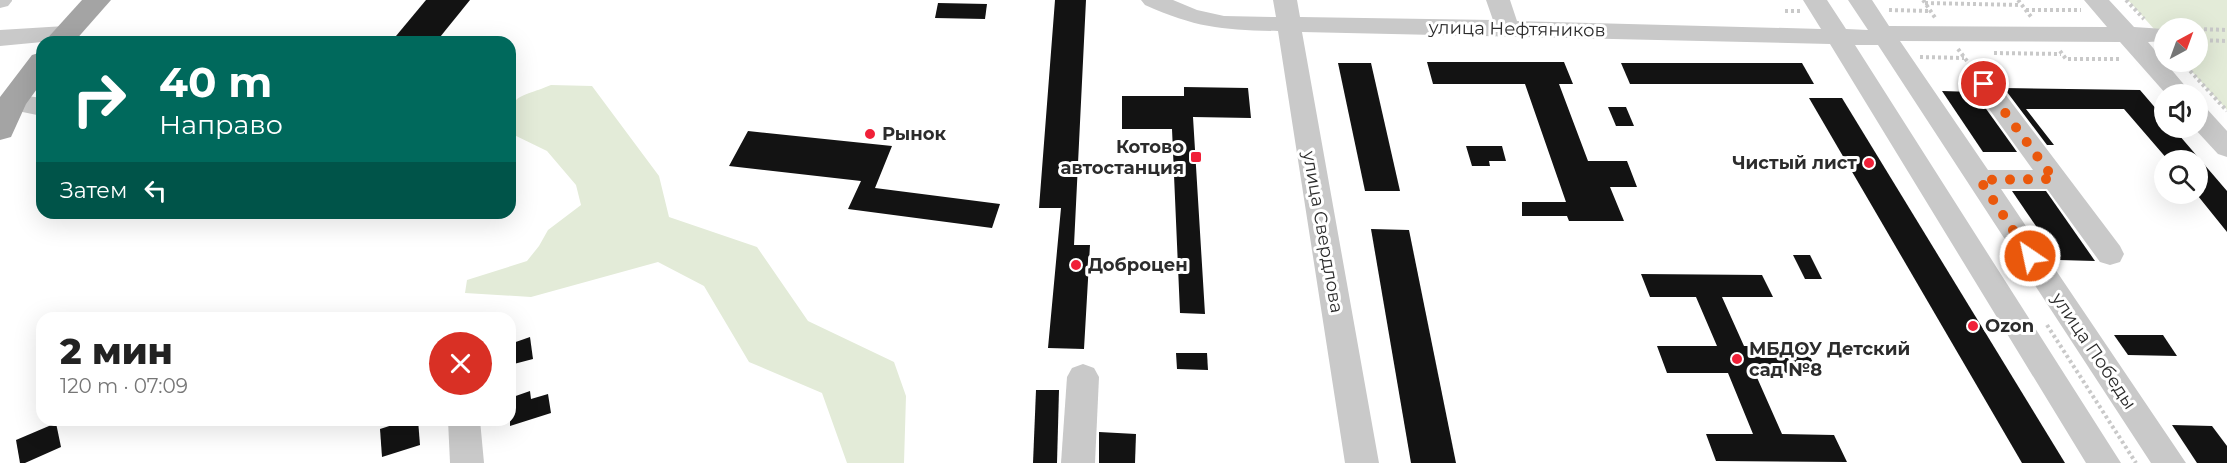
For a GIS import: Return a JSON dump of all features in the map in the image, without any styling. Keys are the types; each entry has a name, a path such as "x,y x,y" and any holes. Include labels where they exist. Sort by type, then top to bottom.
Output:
{"main road":[{"path":"63,36 97,0"},
{"path":"0,130 12,102 36,69"}],"street":[{"name":"улица Нефтяников","path":"1153,0 1190,16 1224,23 1286,13 1508,28 1837,36 2154,35"},
{"path":"1498,0 1508,28"},
{"path":"1815,0 2104,463"},
{"name":"улица Победы","path":"1860,0 2169,463"},
{"path":"2101,5 2171,84"},
{"name":"улица Свердлова","path":"1286,13 1362,463"},
{"path":"0,38 36,38"},
{"path":"1984,84 2110,254"},
{"path":"12,102 36,106"},
{"path":"2215,121 2227,148"},
{"path":"1980,180 2054,179"},
{"path":"1077,463 1083,377"},
{"path":"464,426 467,463"}],"path":[{"path":"1925,3 2022,5"},
{"path":"2026,10 2101,5"},
{"path":"2208,29 2227,30"},
{"path":"2208,40 2227,41"},
{"path":"1960,52 1971,53"},
{"path":"1983,53 2062,54"},
{"path":"1916,57 1964,58"},
{"path":"2066,59 2121,59"},
{"path":"2188,72 2215,121"}],"green space":[{"path":"2128,0 2227,0 2227,110 2208,89 2208,84 2203,84 2192,72 2208,72 2208,18 2154,18 2154,29"},
{"path":"551,85 592,86 659,176 669,217 757,247 808,321 894,362 906,396 904,463 847,463 822,393 749,362 704,286 658,262 531,297 465,293 467,280 527,261 548,230 581,205 576,185 547,151 516,136 516,100"}],"building":[{"path":"426,0 470,0 441,36 396,36"},
{"path":"1055,0 1086,0 1074,245 1090,245 1084,349 1048,348 1061,208 1039,208"},
{"path":"938,3 987,4 985,19 935,18"},
{"path":"1427,62 1564,62 1573,84 1559,84 1588,161 1627,161 1637,187 1610,187 1624,221 1569,221 1567,216 1522,216 1522,202 1566,202 1525,84 1433,84"},
{"path":"1338,63 1371,63 1400,191 1365,191"},
{"path":"1621,63 1802,63 1814,84 1630,84"},
{"path":"1184,87 1248,88 1251,118 1193,117 1205,314 1180,313 1172,129 1122,129 1122,96 1184,96"},
{"path":"2004,88 2140,90 2154,106 2154,138 2182,138 2192,150 2159,150 2124,109 2026,109 2054,145 2047,145"},
{"path":"1942,91 1974,92 2017,152 1983,152"},
{"path":"1809,98 1842,98 2065,463 2022,463"},
{"path":"1608,107 1626,107 1634,126 1616,126"},
{"path":"748,131 892,146 875,188 1000,204 992,228 848,209 861,181 729,166"},
{"path":"1466,146 1502,146 1506,161 1489,161 1490,166 1472,166"},
{"path":"2208,169 2227,191 2227,232 2204,204 2208,204"},
{"path":"2012,191 2046,191 2095,261 2059,260"},
{"path":"1371,229 1409,230 1456,463 1411,463"},
{"path":"1793,255 1810,255 1822,279 1805,279"},
{"name":"МБДОУ Детский сад №8","path":"1641,274 1762,275 1773,297 1722,297 1744,346 1805,346 1818,373 1755,373 1782,434 1834,435 1847,462 1716,461 1706,434 1753,434 1728,373 1667,373 1657,346 1717,346 1696,297 1650,297"},
{"path":"2114,335 2163,335 2177,356 2128,355"},
{"path":"530,337 533,359 516,363 516,342"},
{"path":"1176,353 1207,353 1208,370 1177,369"},
{"path":"1036,390 1059,390 1057,463 1033,463"},
{"path":"530,391 531,399 548,394 551,413 516,424 516,396"},
{"path":"2172,425 2212,426 2227,446 2227,463 2197,463"},
{"path":"49,426 57,426 61,447 25,463 20,463 16,440"},
{"path":"389,426 418,426 420,445 382,457 380,429"},
{"path":"1099,432 1136,434 1135,463 1099,463"}],"place":[{"name":"Рынок","path":"870,134"},
{"name":"Котово автостанция","path":"1196,157"},
{"name":"Чистый лист","path":"1869,163"},
{"name":"Доброцен","path":"1076,265"},
{"name":"Ozon","path":"1973,326"},
{"name":"МБДОУ Детский сад №8","path":"1737,359"}],"route":[{"path":"1984,84 2054,179 1980,180 2030,256"}]}
